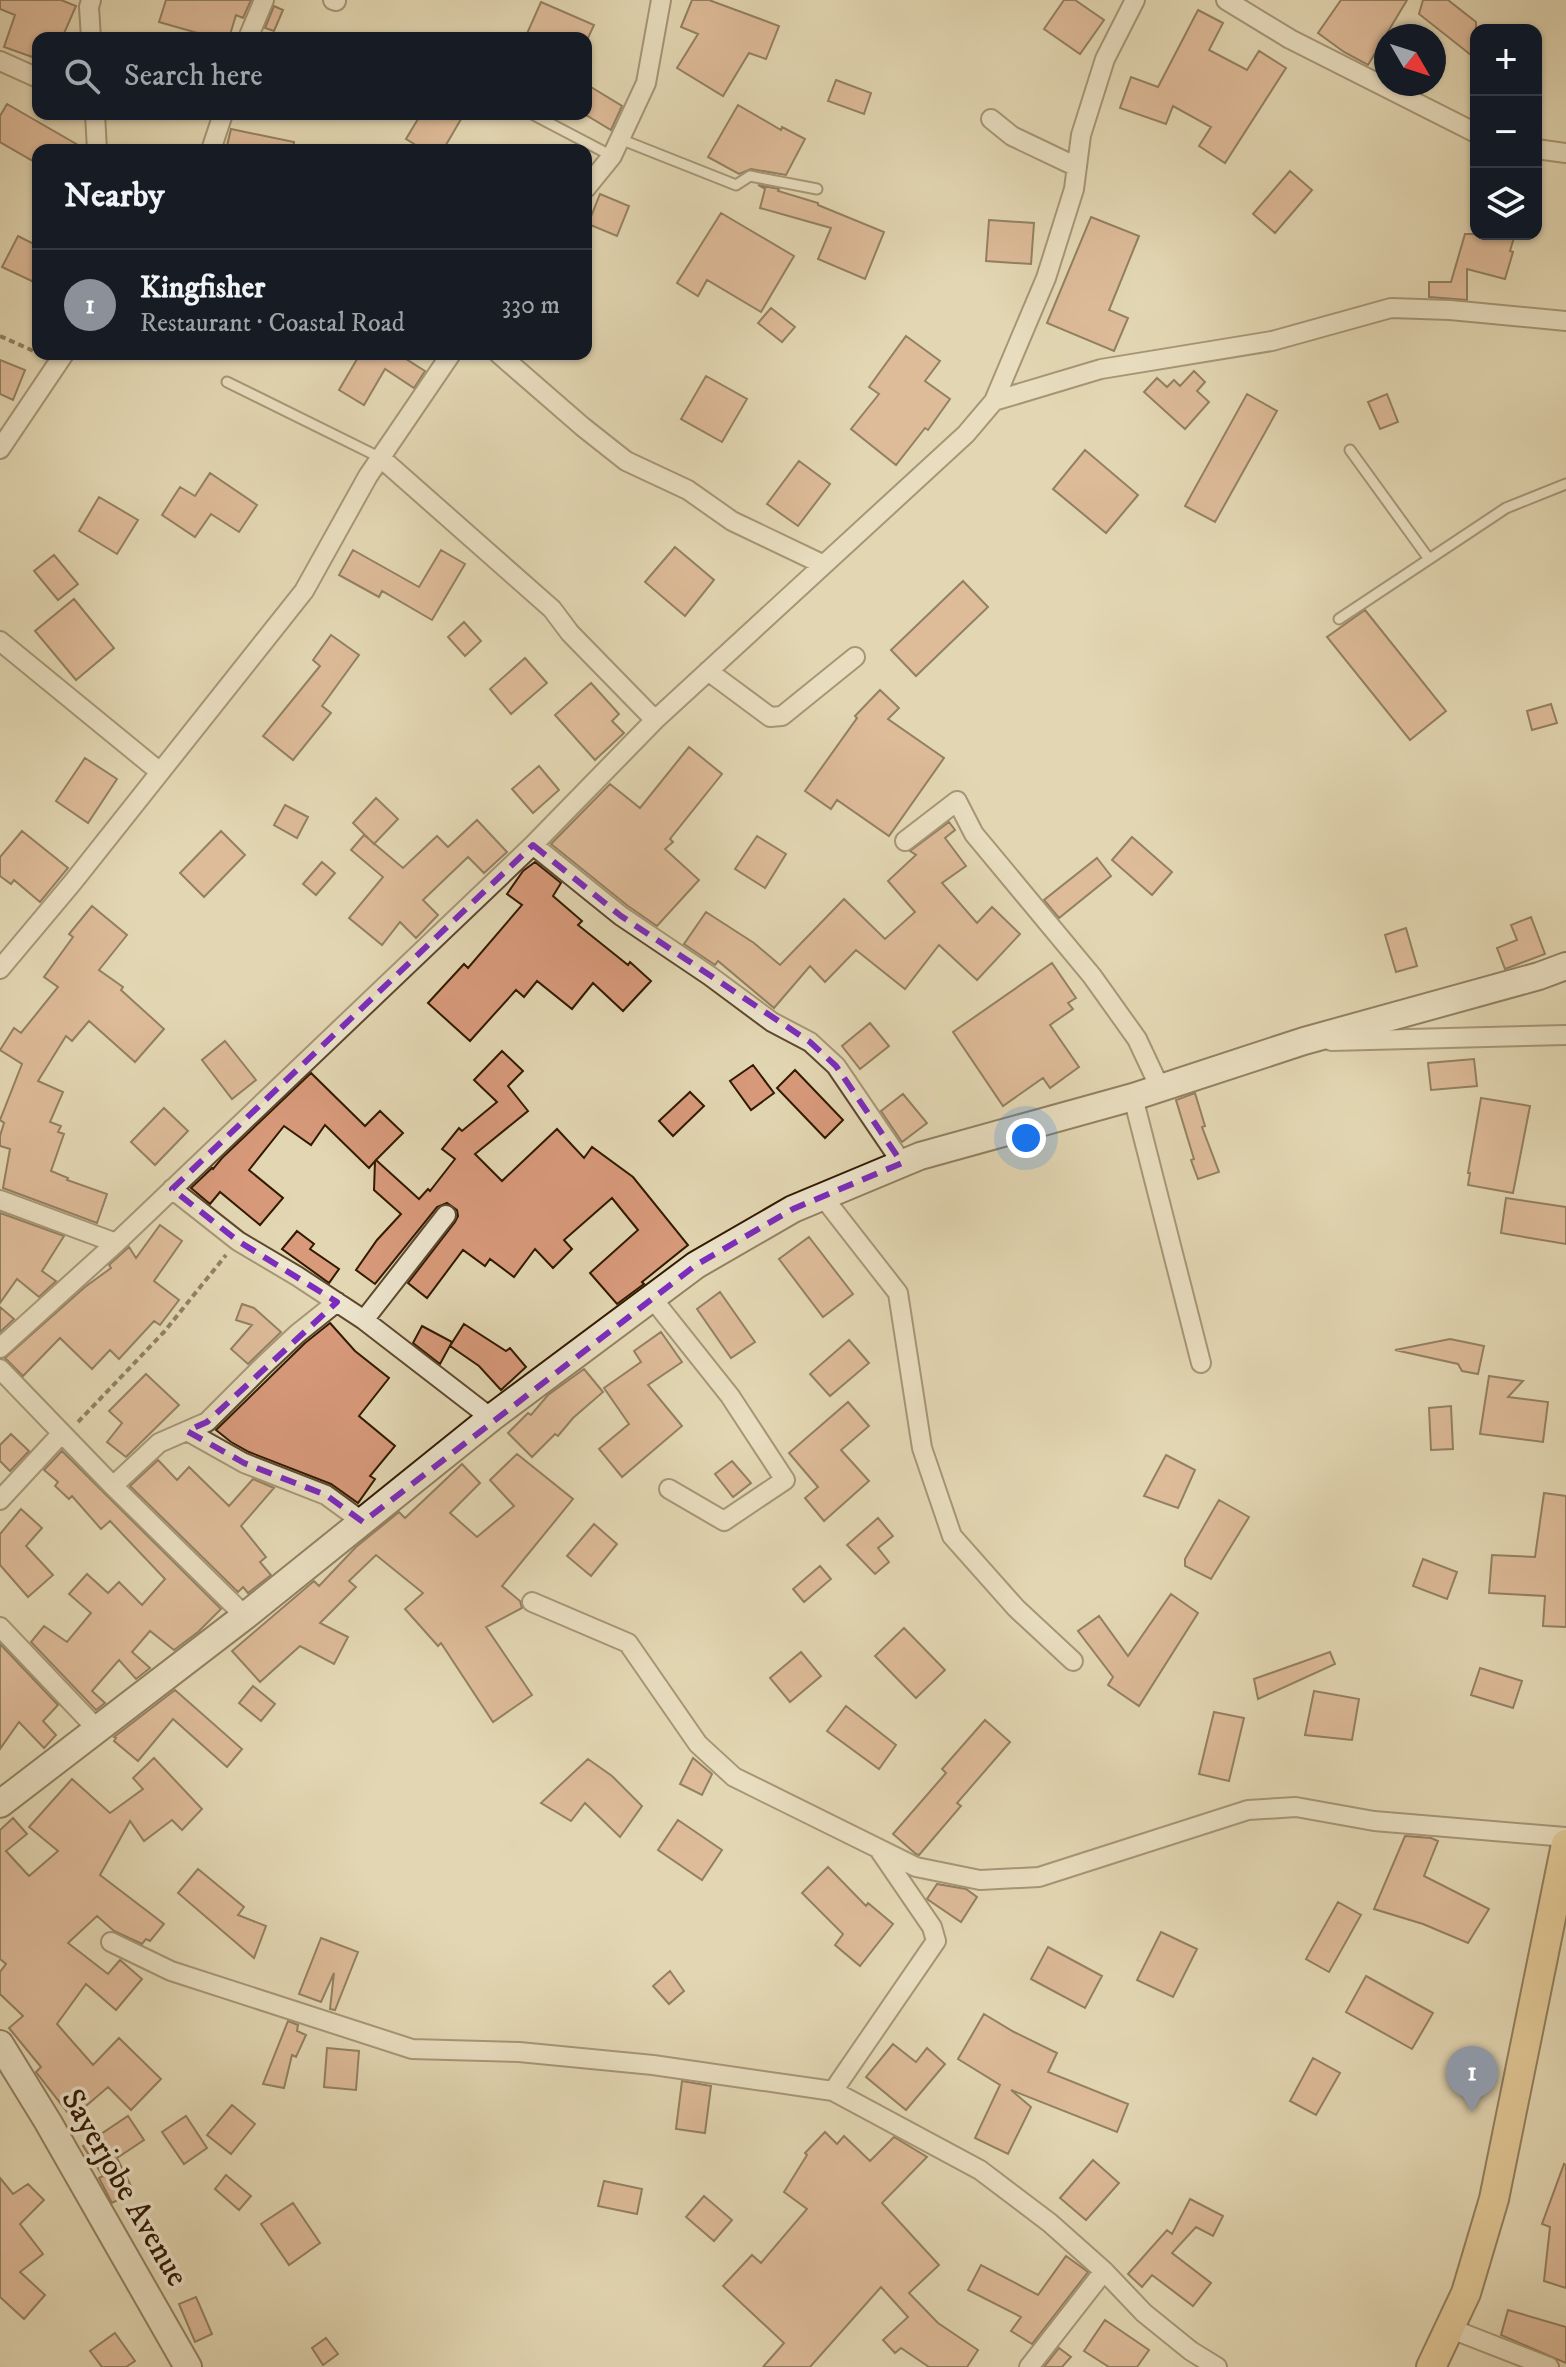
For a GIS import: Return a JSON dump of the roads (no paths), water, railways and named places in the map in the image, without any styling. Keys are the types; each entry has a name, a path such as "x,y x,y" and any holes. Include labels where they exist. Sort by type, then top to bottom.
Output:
{"main road":[{"path":"1431,2367 1466,2293 1494,2199 1566,1844"}],"street":[{"path":"91,0 91,32"},
{"path":"251,32 264,0"},
{"path":"592,180 616,147 646,83 661,0"},
{"path":"0,1348 116,1243 533,845 655,720 966,434 994,401 1046,278 1074,189 1081,135 1105,59 1135,0"},
{"path":"1226,0 1290,39 1470,130"},
{"path":"0,61 32,75"},
{"path":"991,119 1012,136 1077,167"},
{"path":"95,120 97,144"},
{"path":"213,144 221,120"},
{"path":"1542,150 1566,153"},
{"path":"994,401 1101,369 1272,341 1391,308 1566,321"},
{"path":"0,449 60,360"},
{"path":"0,969 304,591 381,458 447,360"},
{"path":"506,360 626,461 688,490 732,521 822,564"},
{"path":"381,458 552,609 570,633 655,720"},
{"path":"0,641 160,772"},
{"path":"708,671 770,717 782,716 855,657"},
{"path":"905,841 957,801 974,834 1092,976 1137,1039 1160,1088"},
{"path":"533,845 621,916 772,1022 810,1042 836,1066 902,1163"},
{"path":"0,1804 245,1616 491,1418 696,1265 793,1209 920,1156 1133,1097 1304,1041 1566,966"},
{"path":"1304,1041 1566,1035"},
{"path":"1133,1097 1201,1363"},
{"path":"172,1189 238,1241 364,1320 491,1418"},
{"path":"823,1197 898,1293 922,1448 952,1536 1016,1608 1073,1661"},
{"path":"0,1200 116,1243"},
{"path":"364,1320 446,1215"},
{"path":"652,1298 730,1396 785,1480 724,1521 669,1489"},
{"path":"113,1486 159,1443 207,1422 297,1334 337,1302"},
{"path":"0,1369 245,1616"},
{"path":"187,1431 244,1463 326,1495 363,1522"},
{"path":"0,1500 63,1434"},
{"path":"532,1602 628,1643 698,1744 734,1777 916,1867 980,1880 1039,1877 1248,1810 1296,1807 1374,1821 1566,1837"},
{"path":"0,1627 97,1729"},
{"path":"833,2091 936,1941 932,1927 878,1848"},
{"path":"111,1942 171,1971 412,2049 519,2052 653,2065 833,2091 980,2170 1050,2223 1104,2271 1144,2313 1191,2351 1217,2367"},
{"name":"Sayerjobe Avenue","path":"0,2044 56,2135 188,2367"},
{"path":"1029,2367 1104,2271"},
{"path":"1449,2328 1549,2367"},
{"path":"1180,2367 1191,2351"}],"lane":[{"path":"547,120 616,147 736,185 750,176 817,189"},
{"path":"227,382 381,458"},
{"path":"1350,450 1429,559"},
{"path":"1339,619 1506,508 1566,484"}],"place":[{"name":"Kingfisher","path":"1472,2112"}]}
